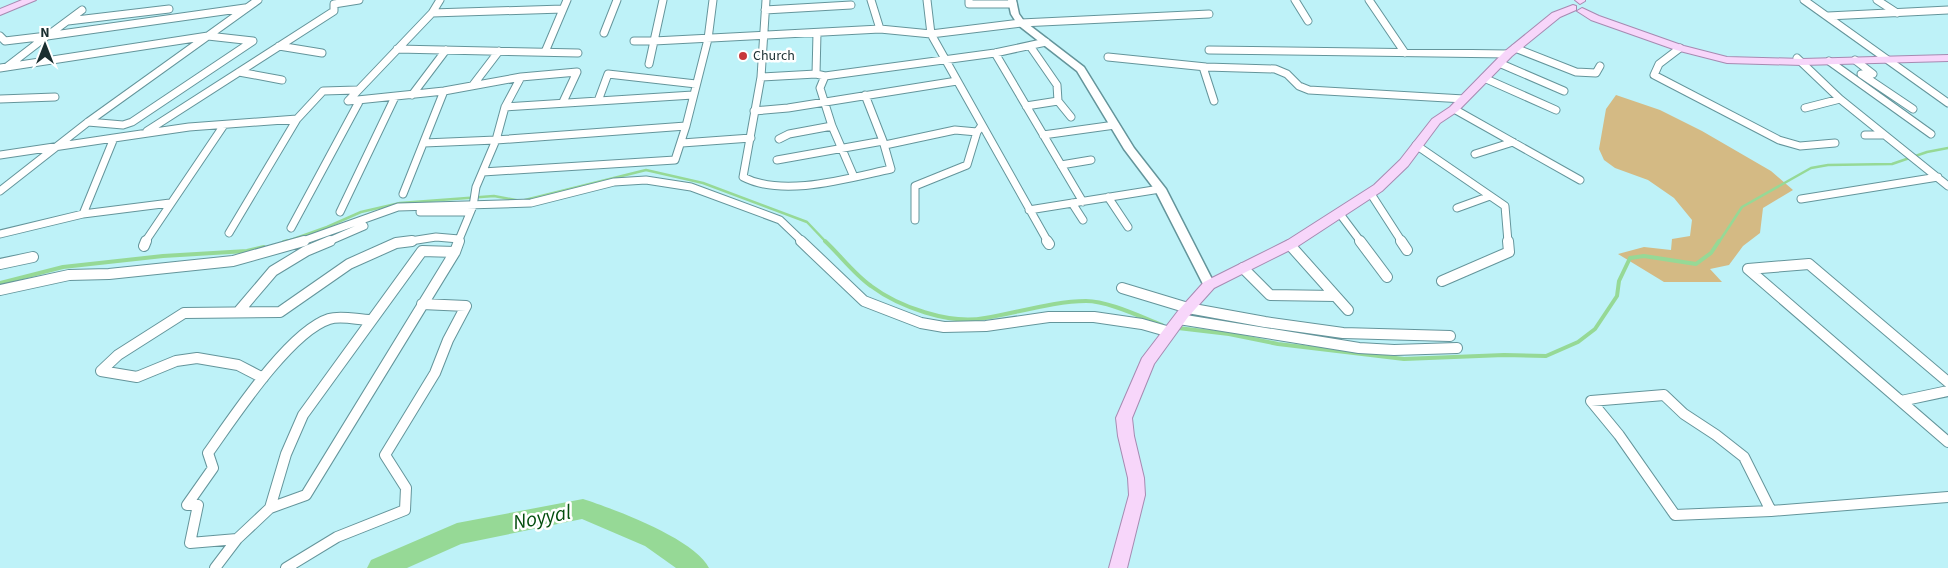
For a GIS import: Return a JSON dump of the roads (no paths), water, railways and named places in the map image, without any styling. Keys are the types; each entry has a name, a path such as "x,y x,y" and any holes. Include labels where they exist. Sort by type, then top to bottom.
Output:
{"main road":[{"path":"0,7 18,0"},
{"path":"0,12 31,0"},
{"path":"1012,2 1015,14 1021,23 1081,69 1129,149 1160,189 1209,285"},
{"path":"1578,4 1595,18 1680,48 1726,60 1750,62 1948,56"},
{"path":"1118,568 1137,495 1136,478 1126,436 1124,418 1147,362 1188,308 1209,285 1290,245 1371,194 1404,163 1436,121 1454,109 1511,51 1556,15 1578,4 1634,28 1719,55 1829,61 1885,58"}],"street":[{"path":"247,8 249,0"},
{"path":"0,191 88,122 258,0"},
{"path":"144,132 334,11 334,2 359,0"},
{"path":"440,0 432,13 348,100 412,95 521,77 577,72 563,102"},
{"path":"545,52 567,0"},
{"path":"604,33 617,0"},
{"path":"649,64 664,0"},
{"path":"483,172 675,160 682,143 708,39 713,0"},
{"path":"766,0 761,77 743,177 751,182 775,186 854,177 891,170 884,143 865,95"},
{"path":"871,0 880,29"},
{"path":"927,0 930,34 980,129 1049,244"},
{"path":"969,0 969,4 1012,2"},
{"path":"1295,0 1308,21"},
{"path":"1369,0 1405,53"},
{"path":"1804,0 1948,103"},
{"path":"1877,0 1897,13"},
{"path":"766,10 851,5"},
{"path":"0,47 3,38 47,36 247,8"},
{"path":"68,21 169,9"},
{"path":"432,13 563,9"},
{"path":"0,73 3,68 82,10"},
{"path":"1828,16 1948,10"},
{"path":"634,42 880,29 930,34 1021,23 1209,14"},
{"path":"816,74 817,33"},
{"path":"3,68 208,36 253,42 132,122 123,125 88,122"},
{"path":"761,77 816,74 825,76 995,53 1046,42"},
{"path":"279,46 322,53"},
{"path":"1030,46 1057,85 1058,102 1071,117"},
{"path":"1680,48 1658,64 1654,75 1779,140 1800,146 1835,142"},
{"path":"397,50 578,53"},
{"path":"412,95 446,50"},
{"path":"1209,50 1405,53 1511,51 1576,72 1596,73 1600,66"},
{"path":"473,84 499,51"},
{"path":"995,53 1083,202"},
{"path":"1108,57 1203,67 1275,69 1287,74 1299,86 1309,90 1464,99"},
{"path":"1799,60 1840,99 1948,186"},
{"path":"1855,60 1872,74 1861,74 1913,109"},
{"path":"1829,61 1931,134"},
{"path":"1499,63 1564,91"},
{"path":"1203,67 1214,101"},
{"path":"239,72 282,80"},
{"path":"598,101 608,74 696,84"},
{"path":"825,76 820,88 832,126 854,177"},
{"path":"215,568 236,539 270,508 306,495 422,304 456,252 459,239 472,209 476,187 496,140 505,108 521,77"},
{"path":"1484,78 1556,110"},
{"path":"754,111 788,108 956,81"},
{"path":"229,233 297,119 323,91 357,90"},
{"path":"403,194 444,91"},
{"path":"505,108 563,102 693,95"},
{"path":"0,99 55,97"},
{"path":"340,212 395,97"},
{"path":"1805,108 1840,99"},
{"path":"291,228 360,100"},
{"path":"1026,106 1058,102"},
{"path":"1454,109 1580,180"},
{"path":"0,155 144,132 297,119"},
{"path":"144,246 146,239 224,125"},
{"path":"424,143 496,140 686,126"},
{"path":"779,139 789,134 832,126"},
{"path":"1042,135 1115,126"},
{"path":"777,160 955,130 980,129"},
{"path":"915,220 915,186 967,165 980,129"},
{"path":"1864,135 1883,134"},
{"path":"84,214 114,138"},
{"path":"682,143 751,138"},
{"path":"1475,154 1513,142"},
{"path":"1416,145 1505,206 1508,252 1442,281"},
{"path":"1061,165 1091,160"},
{"path":"1801,199 1938,177"},
{"path":"0,182 16,179"},
{"path":"239,311 273,271 306,251 400,212 472,209 531,203 614,182 646,180 691,187 780,220 864,301 921,323 944,327 986,326 1049,317 1094,317 1359,348 1394,350 1457,348"},
{"path":"1030,210 1160,189"},
{"path":"1371,194 1407,250"},
{"path":"1457,208 1490,196"},
{"path":"1108,198 1128,227"},
{"path":"1072,203 1083,220"},
{"path":"0,234 84,214 170,204"},
{"path":"0,290 69,275 109,274 233,261 283,248 398,207 472,209"},
{"path":"1340,214 1387,277"},
{"path":"263,378 238,366 196,358 176,361 137,377 100,371 118,355 184,313 280,312 349,264 396,242 436,237 459,239"},
{"path":"1290,245 1348,310"},
{"path":"270,508 286,454 302,415 371,320 422,251 456,252"},
{"path":"0,264 33,256"},
{"path":"1948,382 1809,264 1748,268 1948,442"},
{"path":"1243,268 1270,294 1335,296"},
{"path":"1122,288 1188,308 1343,333 1450,336"},
{"path":"286,568 337,537 405,510 406,488 385,455 435,373 448,340 466,306 422,304"},
{"path":"236,539 190,543 198,505 186,505 213,468 208,453 263,378 304,334 329,319 371,320"},
{"path":"1901,401 1948,392"},
{"path":"1771,511 1744,457 1716,435 1684,414 1664,395 1592,401 1619,435 1675,515 1771,511 1948,497"}],"waterway":[{"path":"1719,242 1742,207 1811,168 1828,165 1892,164 1927,152 1948,148"},
{"path":"287,241 361,212 400,203 494,196 521,201 646,170 703,183 807,222 826,242"},
{"path":"825,241 859,276 883,294 910,307 941,316 956,319 985,318 1062,303 1086,301 1114,306 1162,325"},
{"path":"1178,328 1229,334 1278,344 1404,359 1504,355 1546,356 1578,342 1595,329 1617,296 1619,281 1630,258 1644,256 1696,264 1711,253 1719,241"},
{"path":"0,283 63,267 163,256 247,251 264,247"},
{"name":"Noyyal","path":"380,568 457,534 583,509 654,538 696,568"}],"place":[{"name":"Church","path":"743,56"}]}
